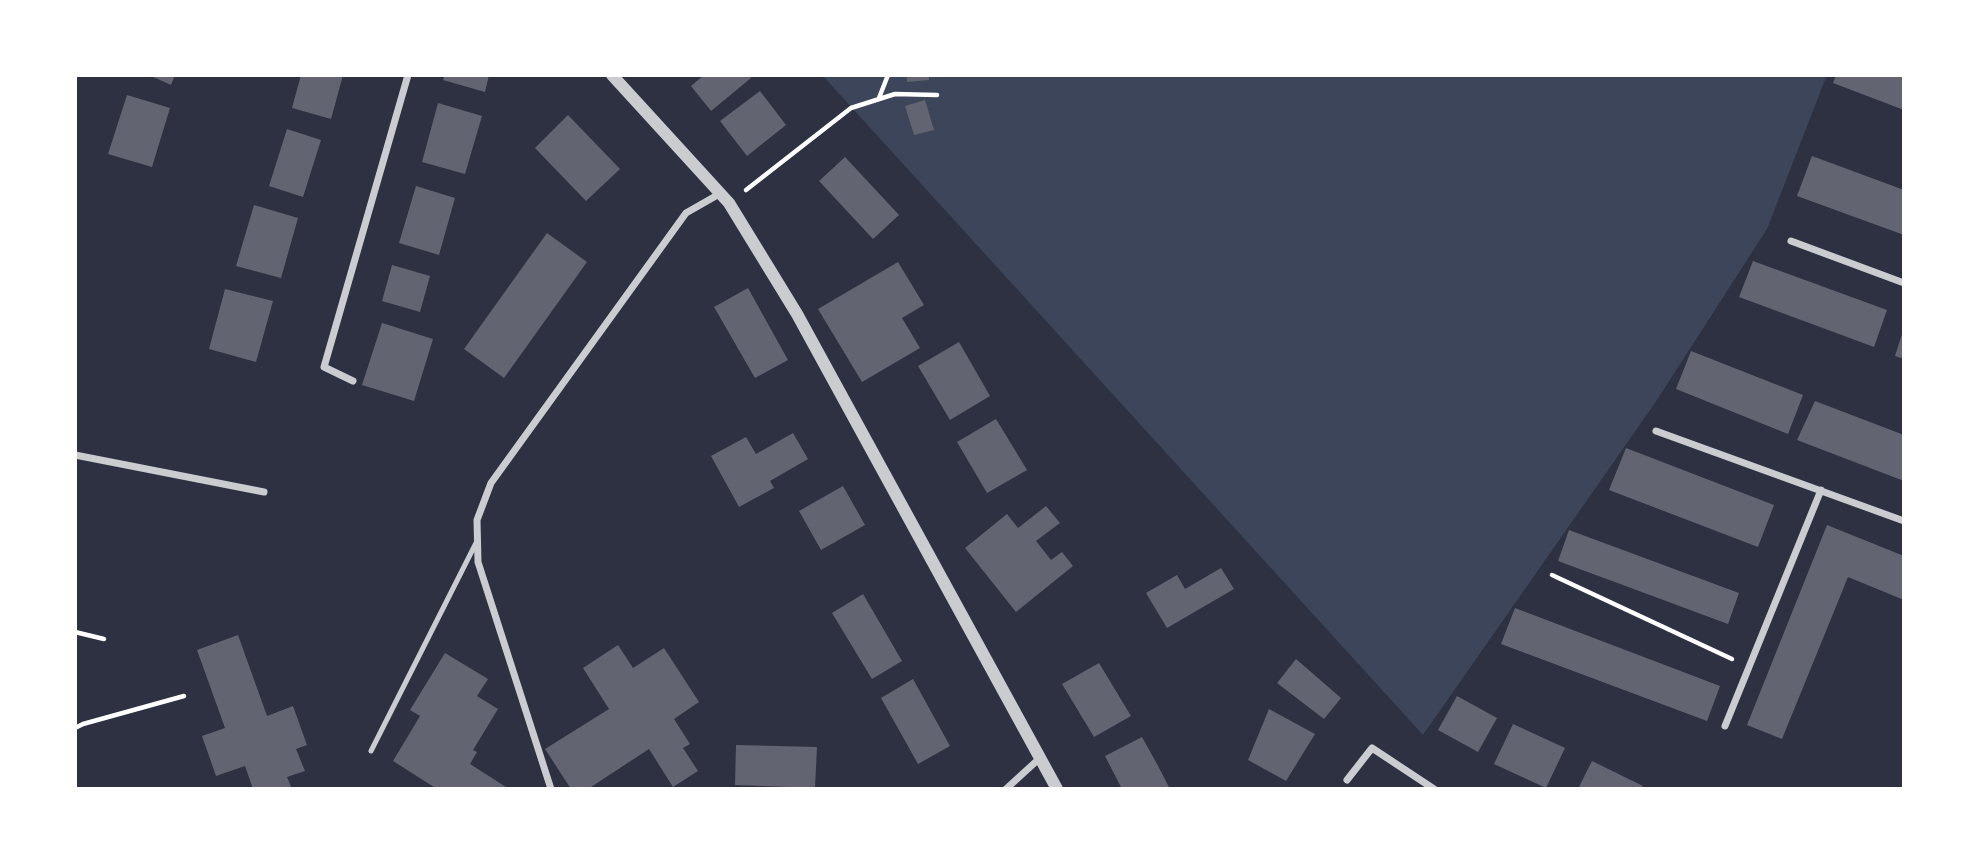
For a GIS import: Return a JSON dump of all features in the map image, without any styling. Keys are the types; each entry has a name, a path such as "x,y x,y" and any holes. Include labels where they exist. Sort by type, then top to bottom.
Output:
{"street":[{"path":"354,381 324,367 408,75"},
{"path":"612,75 725,198 797,314 1057,789"},
{"path":"551,789 478,562 477,520 491,483 686,213 725,198"},
{"path":"1791,240 1904,282"},
{"path":"1656,431 1904,521"},
{"path":"75,455 264,492"},
{"path":"1725,726 1821,490"},
{"path":"1347,780 1372,748 1434,789"},
{"path":"1006,789 1041,757"}],"lane":[{"path":"371,751 477,541"}],"path":[{"path":"879,99 888,75"},
{"path":"725,198 851,108 895,94 937,95"},
{"path":"1552,575 1749,667"},
{"path":"75,632 104,639"},
{"path":"75,729 83,724 184,696"}],"shaded area":[{"path":"822,75 1827,75 1767,229 1657,400 1423,735"}],"building":[{"path":"149,75 175,75 171,85"},
{"path":"301,75 343,75 331,119 292,108"},
{"path":"445,75 489,75 485,92 443,80"},
{"path":"704,75 749,75 751,78 711,111 691,86"},
{"path":"907,75 929,75 929,80 907,82"},
{"path":"1836,75 1904,75 1904,110 1833,83"},
{"path":"760,91 786,125 747,156 720,121"},
{"path":"127,95 170,108 152,167 108,154"},
{"path":"925,100 934,130 914,135 905,106"},
{"path":"438,103 482,116 465,174 422,162"},
{"path":"568,115 620,169 586,201 535,148"},
{"path":"287,129 321,140 303,197 269,186"},
{"path":"1812,156 1904,190 1904,235 1797,196"},
{"path":"845,157 899,215 873,239 819,181"},
{"path":"416,186 455,198 439,255 399,243"},
{"path":"254,205 298,218 281,278 236,266"},
{"path":"547,233 587,262 504,378 464,349"},
{"path":"1753,261 1887,310 1874,347 1739,297"},
{"path":"898,262 924,305 902,318 920,348 862,382 818,309"},
{"path":"392,265 430,276 420,312 382,301"},
{"path":"748,288 788,360 755,378 714,307"},
{"path":"225,289 273,301 256,362 209,349"},
{"path":"382,323 433,339 414,401 362,385"},
{"path":"1904,331 1904,359 1895,356"},
{"path":"959,342 990,396 950,420 918,366"},
{"path":"1691,351 1803,395 1788,434 1676,389"},
{"path":"1815,401 1904,435 1904,481 1797,440"},
{"path":"996,419 1027,470 987,493 957,442"},
{"path":"793,433 808,459 770,481 774,488 739,507 711,456 746,437 756,454"},
{"path":"1626,448 1774,505 1758,547 1609,490"},
{"path":"843,486 865,525 821,550 799,511"},
{"path":"1046,506 1060,523 1036,541 1051,560 1062,552 1073,566 1016,612 965,548 1007,514 1018,528"},
{"path":"1827,525 1904,556 1904,600 1848,577 1782,739 1747,725"},
{"path":"1569,530 1739,593 1728,624 1558,561"},
{"path":"1221,568 1234,589 1167,628 1146,593 1177,575 1185,589"},
{"path":"863,594 902,661 872,679 832,613"},
{"path":"1515,608 1720,686 1707,721 1501,644"},
{"path":"238,635 267,716 293,706 307,745 296,749 305,771 287,777 292,789 253,789 245,766 216,776 202,736 225,728 197,650"},
{"path":"618,645 633,668 664,648 699,702 674,719 690,744 683,748 698,771 673,787 649,749 588,789 571,789 545,749 609,709 583,668"},
{"path":"445,653 488,679 477,696 498,709 473,750 477,752 470,764 506,787 505,789 437,789 393,761 420,716 410,710"},
{"path":"1296,659 1341,698 1324,719 1277,683"},
{"path":"1099,663 1131,716 1094,737 1062,684"},
{"path":"913,679 950,746 918,764 881,698"},
{"path":"1457,696 1497,718 1478,752 1438,730"},
{"path":"1269,709 1315,734 1286,781 1248,760"},
{"path":"1513,724 1565,748 1546,788 1494,764"},
{"path":"1142,737 1170,789 1122,789 1105,756"},
{"path":"736,745 817,747 815,788 735,785"},
{"path":"1592,761 1643,786 1641,789 1578,789"}]}
